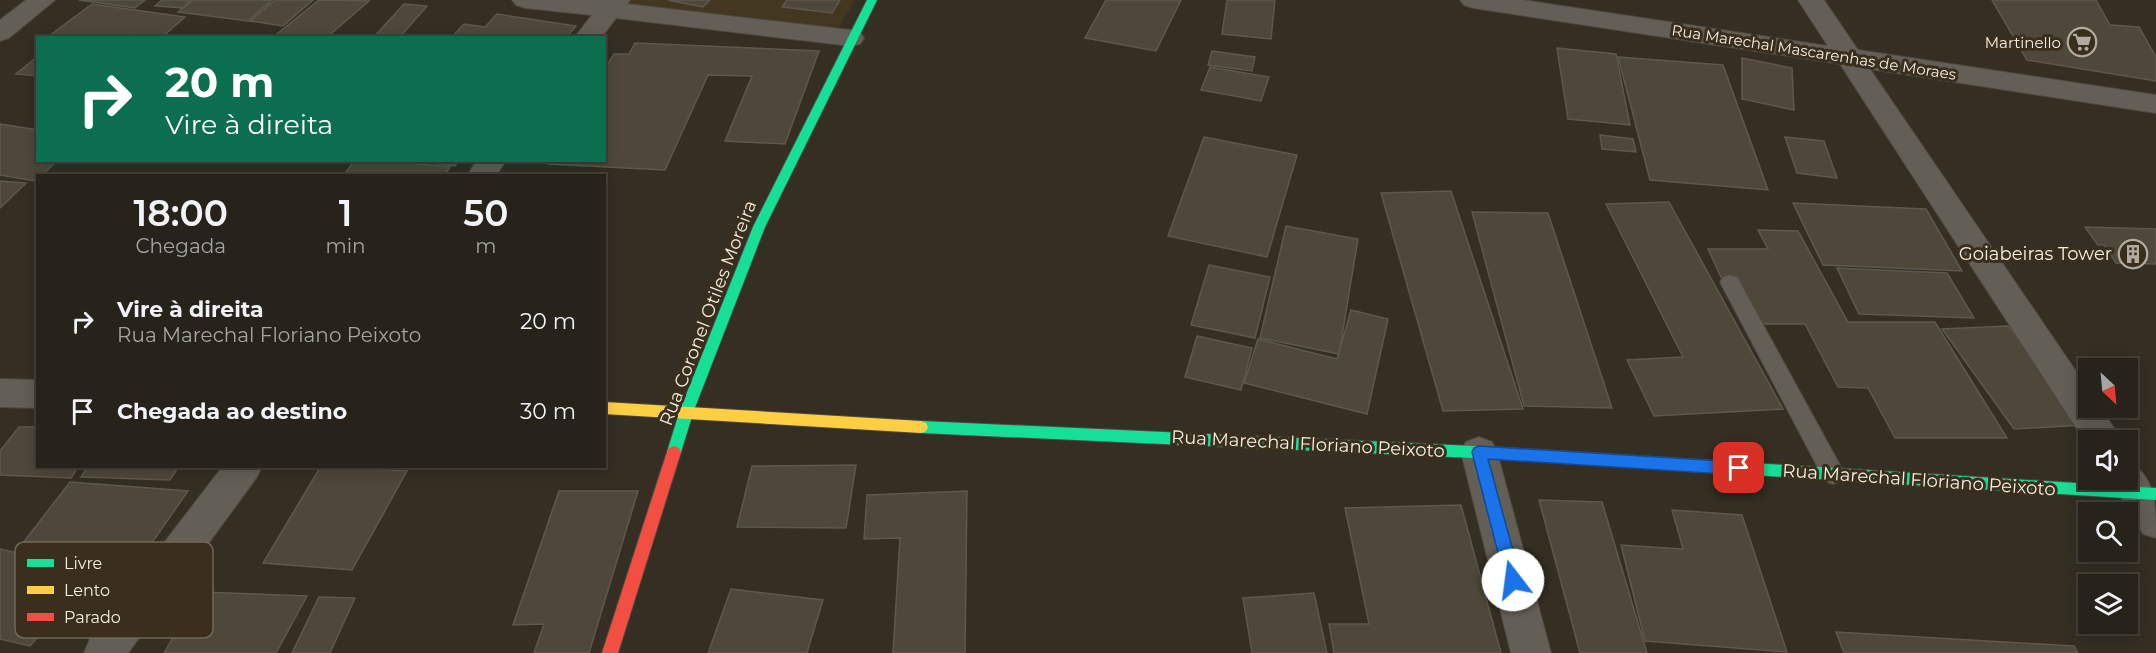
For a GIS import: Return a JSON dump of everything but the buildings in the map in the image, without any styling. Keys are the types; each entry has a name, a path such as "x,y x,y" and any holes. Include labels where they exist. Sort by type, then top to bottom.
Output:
{"street":[{"path":"0,33 42,0"},
{"path":"525,0 612,5 851,39"},
{"name":"Rua Coronel Otiles Moreira","path":"610,653 687,410 759,226 872,0"},
{"name":"Rua Marechal Mascarenhas de Moraes","path":"1473,0 2156,104"},
{"path":"1811,0 2097,430"},
{"path":"589,36 612,5"},
{"path":"0,393 36,394"},
{"name":"Rua Marechal Floriano Peixoto","path":"606,408 687,410 852,424 1479,452 1833,474 2144,497"},
{"path":"1479,452 1532,653"},
{"path":"187,542 243,468"},
{"path":"104,653 115,638"}],"lane":[{"path":"1730,282 1833,474"}],"shaded area":[{"path":"630,0 855,0 837,31 626,6"}],"traffic: fast":[{"path":"674,452 687,410 759,227 872,0"},
{"path":"921,427 1495,453"},
{"path":"1656,463 2156,494"}],"traffic: slow":[{"path":"606,408 921,427"}],"traffic: jam":[{"path":"610,653 674,452"},
{"path":"1495,453 1656,463"}],"place":[{"name":"Martinello","path":"2082,42"},
{"name":"Goiabeiras Tower","path":"2133,254"}],"route":[{"path":"1513,580 1479,452 1739,468"}]}
